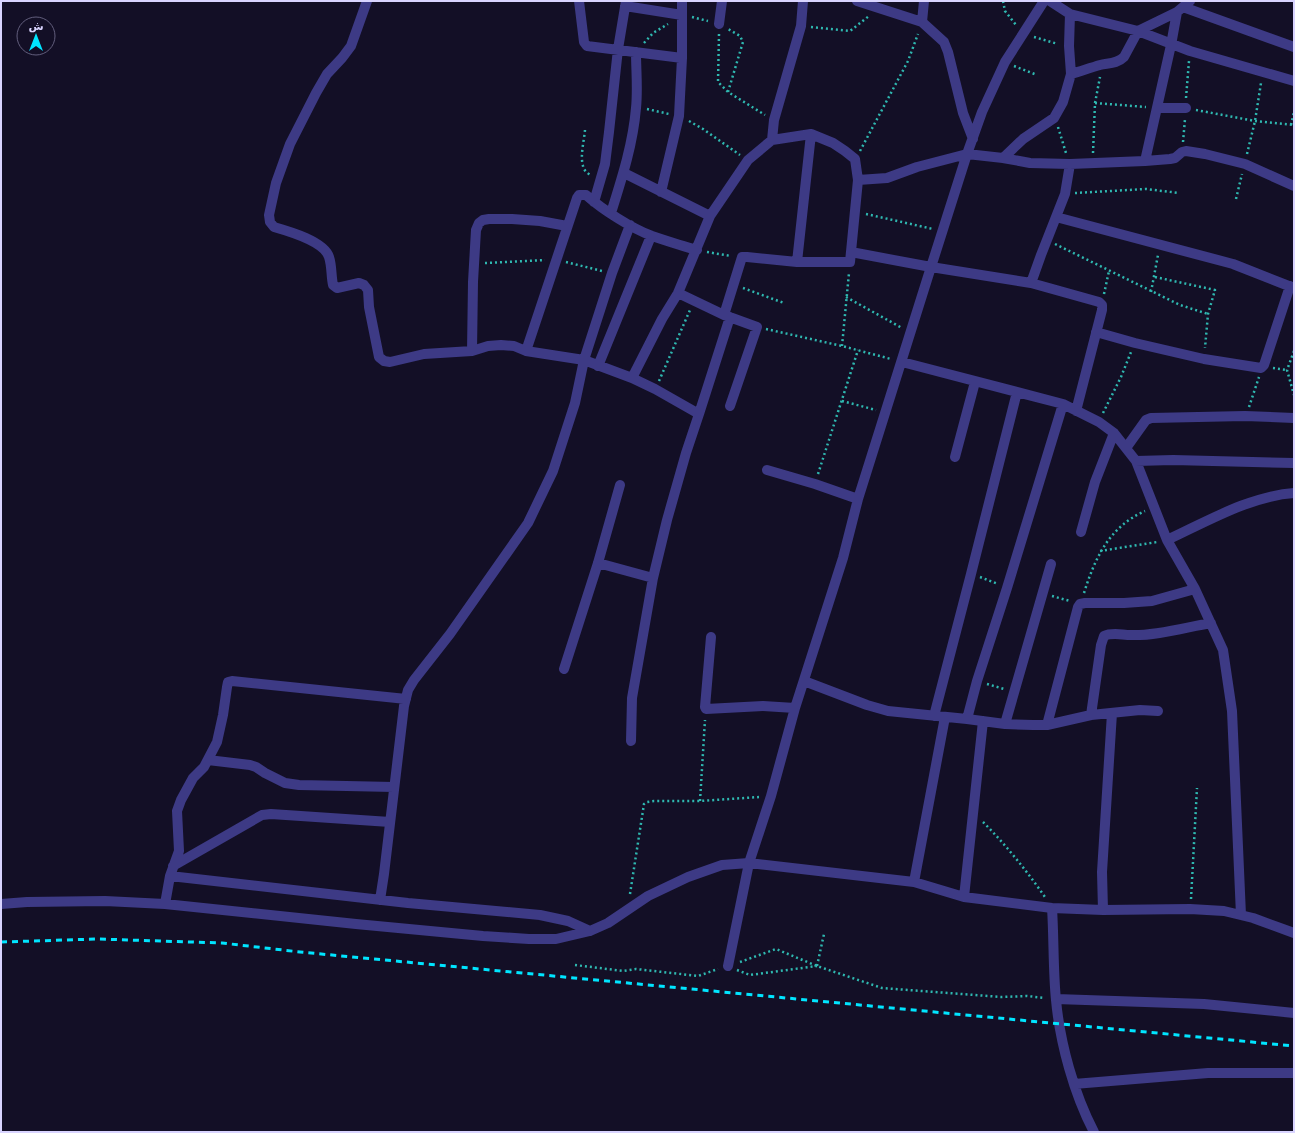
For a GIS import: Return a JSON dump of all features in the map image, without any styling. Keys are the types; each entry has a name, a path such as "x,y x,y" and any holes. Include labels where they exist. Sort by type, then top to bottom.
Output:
{"street":[{"path":"368,1 351,46 327,74 290,144 276,183 269,215 270,222 274,227 307,238 324,250 329,256 333,285 337,288 359,283 364,284 368,290 369,307 379,357 384,362 401,360 424,354 472,351 488,346 514,346 526,351 584,360 632,378 699,414"},
{"path":"579,1 585,44 589,47 618,49 682,58"},
{"path":"661,192 679,116 682,58 682,1"},
{"path":"719,24 722,1"},
{"path":"772,140 774,120 801,26 803,1"},
{"path":"857,1 922,22 944,42 948,52 963,113 973,139"},
{"path":"922,22 924,1"},
{"path":"728,966 749,863 771,796 795,708 843,558 858,499 967,154 982,112 1005,62 1044,1"},
{"path":"1050,1 1070,14 1138,31 1190,51 1294,81"},
{"path":"594,202 605,164 618,49 625,3 682,15"},
{"path":"1145,161 1171,44 1183,7"},
{"path":"1071,74 1118,62 1124,57 1138,31 1183,7 1294,47"},
{"path":"1003,158 1024,139 1054,118 1063,102 1071,74 1069,46 1070,14"},
{"path":"611,213 624,173 634,130 636,107 636,52"},
{"path":"1157,108 1186,108"},
{"path":"797,262 811,134"},
{"path":"632,378 662,319 678,293 710,216 748,160 772,140 811,134 833,143 845,150 855,159 858,180 851,257"},
{"path":"858,180 887,178 918,167 967,154 1030,163 1092,164 1175,158 1182,152 1186,151 1245,164 1294,186"},
{"path":"1031,283 1046,240 1065,194 1070,164"},
{"path":"624,173 710,216"},
{"path":"526,351 567,226 577,198 580,195 586,195 594,202 630,225 651,236 696,250"},
{"path":"1056,217 1233,264 1292,287 1263,367 1258,368 1204,359 1135,343 1096,332"},
{"path":"472,351 474,263 476,230 479,223 483,220 512,219 540,221 567,226"},
{"path":"380,900 408,690 450,634 528,523 553,471 575,403 584,360 612,273 630,225"},
{"path":"598,366 651,236"},
{"path":"631,741 632,698 653,578 667,520 727,316 733,285 742,257 746,256 797,262 851,257 931,267 1031,283 1099,302 1102,305 1102,310 1076,411"},
{"path":"678,293 727,316 757,327 730,406"},
{"path":"902,362 1063,404 1099,422 1114,433 1136,461 1167,540 1195,589 1223,650 1232,711 1241,916"},
{"path":"955,457 975,382"},
{"path":"934,716 1018,392"},
{"path":"968,719 977,681 1063,404"},
{"path":"1126,448 1146,420 1151,418 1245,416 1294,418"},
{"path":"1081,532 1095,482 1114,433"},
{"path":"1136,461 1173,460 1294,463"},
{"path":"767,470 815,484 858,499"},
{"path":"564,669 598,564 620,485"},
{"path":"1167,540 1244,505 1284,494 1294,493"},
{"path":"598,564 653,578"},
{"path":"1005,724 1051,564"},
{"path":"1046,725 1080,604 1152,601 1195,589"},
{"path":"1091,715 1101,645 1104,636 1108,634 1149,634 1211,623"},
{"path":"711,637 706,709 763,706 795,708"},
{"path":"165,904 170,876 178,851 177,811 193,778 204,767 217,742 224,715 228,682 232,681 406,699"},
{"path":"804,681 888,710 1005,724 1033,726 1046,725 1091,715 1140,710 1158,710"},
{"path":"1103,910 1102,872 1112,713"},
{"path":"914,882 945,717"},
{"path":"964,897 983,721"},
{"path":"208,760 250,765 285,783 299,785 394,787"},
{"path":"174,866 262,815 271,814 390,822"},
{"path":"1,904 27,902 105,901 165,904 364,925 529,939 556,939 590,932 648,896 688,877 722,865 749,863 914,882 964,897 1052,908 1103,910 1190,909 1224,911 1253,918 1294,933"},
{"path":"170,876 380,900 540,915 568,922 590,932"},
{"path":"1052,908 1056,999 1059,1024 1074,1084 1084,1114 1094,1132"},
{"path":"1056,999 1204,1004 1294,1013"},
{"path":"1074,1084 1208,1073 1294,1073"}],"path":[{"path":"1003,1 1005,10 1022,34 1069,46"},
{"path":"801,26 850,32 879,8"},
{"path":"636,52 653,33 682,15 719,24 740,36 743,42 728,92"},
{"path":"855,159 908,61 922,22"},
{"path":"719,24 718,82 728,92 774,120"},
{"path":"1182,152 1190,51"},
{"path":"1005,62 1037,75"},
{"path":"1092,164 1095,103 1102,65"},
{"path":"1236,199 1256,121 1262,72"},
{"path":"1095,103 1157,108"},
{"path":"636,107 679,116 703,128 748,160"},
{"path":"1186,108 1256,121 1293,125 1294,112"},
{"path":"1054,118 1070,164"},
{"path":"585,130 582,166 584,170 600,184"},
{"path":"1065,194 1146,189 1179,193"},
{"path":"855,211 943,231"},
{"path":"1046,240 1151,292 1180,305 1208,314"},
{"path":"1151,292 1160,245"},
{"path":"696,250 742,257"},
{"path":"842,346 851,257"},
{"path":"474,263 556,260 612,273"},
{"path":"1102,305 1109,271"},
{"path":"1155,277 1215,290 1208,314 1204,359"},
{"path":"733,285 784,303"},
{"path":"846,297 911,333"},
{"path":"655,390 694,300"},
{"path":"757,327 842,346 902,362"},
{"path":"1099,422 1121,377 1135,343"},
{"path":"815,484 858,350"},
{"path":"1294,351 1287,370 1294,395"},
{"path":"1245,416 1263,367"},
{"path":"842,401 885,412"},
{"path":"1087,581 1100,551 1117,529 1132,516 1153,507"},
{"path":"1100,551 1167,540"},
{"path":"971,574 1007,588"},
{"path":"1042,593 1080,604"},
{"path":"977,681 1014,692"},
{"path":"700,801 706,709"},
{"path":"1190,909 1197,788"},
{"path":"628,908 644,804 654,801 700,801 771,796"},
{"path":"973,812 1000,840 1028,873 1052,908"},
{"path":"818,966 824,934"},
{"path":"575,965 622,971 636,969 698,976 776,949 818,966 882,988 1002,997 1027,996 1056,999"},
{"path":"728,966 750,975 818,966"}],"railway":[{"path":"1,942 98,939 222,943 300,952 1294,1046"}]}
